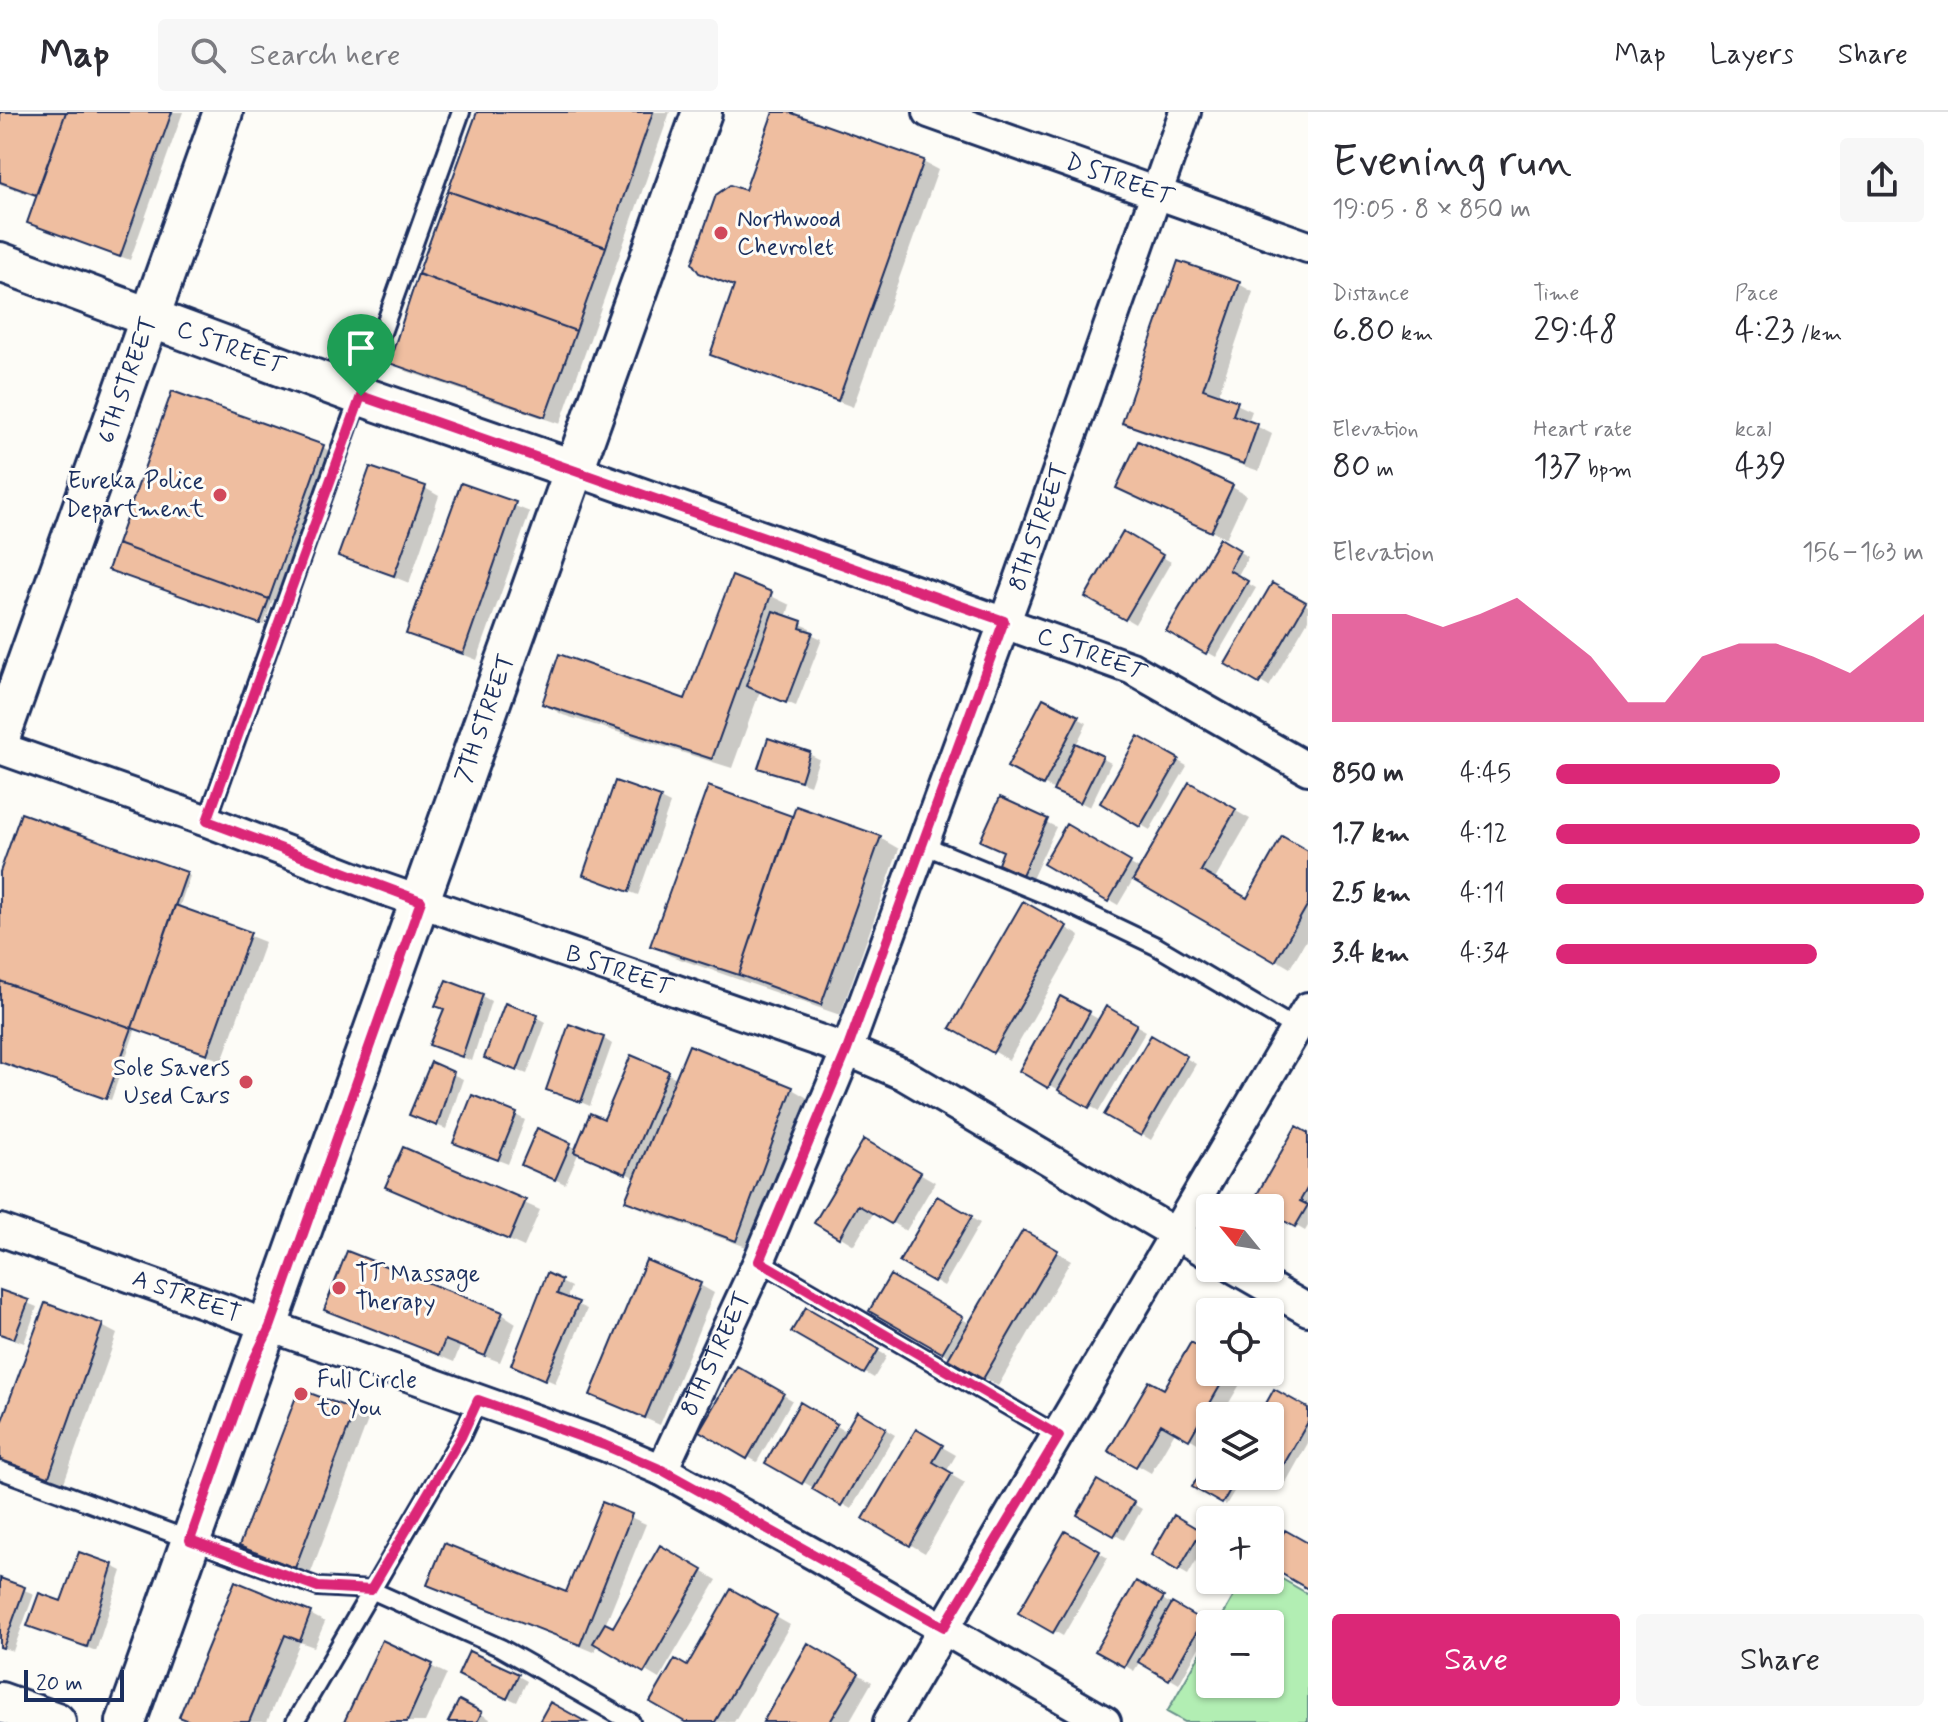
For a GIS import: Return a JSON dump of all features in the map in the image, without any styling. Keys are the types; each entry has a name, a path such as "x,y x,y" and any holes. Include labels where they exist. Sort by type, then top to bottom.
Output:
{"street":[{"name":"6TH STREET","path":"0,738 223,112"},
{"name":"7TH STREET","path":"126,1722 252,1364 270,1327 702,112"},
{"name":"D STREET","path":"929,112 1308,247"},
{"name":"8TH STREET","path":"662,1470 759,1261 847,1050 1185,112"},
{"name":"C STREET","path":"0,262 361,396 1131,668 1308,769"},
{"name":"B STREET","path":"0,748 421,901 847,1050 903,1074 1196,1246"},
{"path":"889,1722 1176,1234 1304,1024"},
{"name":"A STREET","path":"0,1230 604,1445 662,1470 944,1627 1105,1722"},
{"path":"1259,1282 1308,1310"},
{"path":"0,1702 56,1722"}],"lane":[{"path":"207,821 461,112"},
{"path":"921,844 1070,905 1156,946 1304,1024"},
{"path":"759,1261 1059,1436"},
{"path":"295,1722 461,1437 478,1400"},
{"path":"0,1470 318,1587 371,1590 501,1648 631,1722"}],"green space":[{"path":"1284,1580 1308,1594 1308,1722 1185,1722 1167,1712 1196,1661 1196,1698 1284,1698 1284,1610 1226,1610 1235,1594 1284,1594"}],"building":[{"path":"0,112 66,112 36,195 0,182"},
{"path":"66,112 172,112 120,257 27,223"},
{"path":"477,112 653,112 606,247 448,191"},
{"path":"773,112 789,112 924,160 838,401 710,355 734,286 699,273 692,263 716,195 730,185 745,190"},
{"path":"448,191 606,247 576,331 418,274"},
{"path":"1178,261 1240,282 1203,389 1238,401 1233,415 1258,424 1244,464 1122,423"},
{"path":"418,274 576,331 545,417 389,363"},
{"name":"Eureka Police Department","path":"172,391 324,445 269,599 117,544"},
{"path":"1138,441 1233,485 1211,532 1116,488"},
{"path":"370,467 426,486 394,576 338,556"},
{"path":"461,483 516,502 463,654 406,634"},
{"path":"1123,531 1163,555 1125,620 1085,597"},
{"path":"1220,538 1240,550 1229,570 1248,581 1206,654 1166,631"},
{"path":"117,544 269,599 260,624 108,570"},
{"path":"732,576 772,592 712,759 542,704 559,654 685,699"},
{"path":"1272,583 1306,602 1259,684 1225,664"},
{"path":"773,611 802,621 800,628 813,632 786,703 746,686"},
{"path":"1043,698 1079,716 1043,786 1007,767"},
{"path":"1138,736 1179,759 1140,827 1100,803"},
{"path":"768,738 810,752 801,781 758,768"},
{"path":"1075,743 1103,756 1080,803 1053,791"},
{"path":"615,781 661,797 629,892 583,875"},
{"path":"1189,782 1236,809 1201,871 1247,898 1282,836 1308,851 1308,904 1275,962 1133,880"},
{"path":"708,786 792,816 739,975 650,946"},
{"path":"1000,797 1048,819 1022,875 998,864 1003,851 980,841"},
{"path":"796,806 881,836 821,1005 739,975"},
{"path":"21,813 187,872 132,1028 0,981 0,872"},
{"path":"1066,824 1131,862 1108,902 1043,864"},
{"path":"1023,901 1067,926 993,1053 950,1028"},
{"path":"175,905 251,932 207,1054 132,1028"},
{"path":"446,980 483,994 462,1057 429,1045 444,1009 435,1006"},
{"path":"0,981 132,1028 106,1099 0,1062"},
{"path":"1060,996 1090,1012 1048,1088 1019,1071"},
{"path":"505,1003 538,1015 517,1071 484,1058"},
{"path":"1106,1006 1137,1024 1089,1108 1058,1090"},
{"path":"569,1024 604,1037 581,1102 546,1090"},
{"path":"1151,1035 1187,1056 1141,1136 1104,1115"},
{"path":"689,1045 793,1087 736,1241 625,1201"},
{"path":"631,1055 669,1071 626,1174 574,1152 590,1113 604,1119"},
{"path":"431,1062 454,1072 437,1126 409,1115"},
{"path":"472,1095 517,1113 498,1160 453,1143"},
{"path":"1296,1126 1308,1133 1308,1187 1300,1201 1308,1205 1295,1227 1284,1221 1284,1194 1257,1194"},
{"path":"537,1128 571,1143 555,1180 521,1165"},
{"path":"864,1139 921,1172 891,1224 858,1205 839,1238 814,1223"},
{"path":"403,1147 526,1200 509,1240 385,1187"},
{"path":"937,1196 972,1216 934,1282 899,1262"},
{"path":"1023,1230 1058,1250 983,1379 948,1359"},
{"path":"347,1251 503,1312 485,1356 445,1340 439,1355 324,1310"},
{"path":"646,1260 701,1283 645,1418 590,1395"},
{"path":"547,1273 562,1280 557,1294 579,1302 545,1380 511,1365"},
{"path":"890,1275 963,1317 942,1353 869,1311"},
{"path":"0,1290 29,1300 14,1339 0,1334"},
{"path":"45,1303 103,1324 47,1482 0,1465 0,1426"},
{"path":"806,1307 879,1349 864,1374 791,1332"},
{"path":"1191,1342 1196,1345 1196,1386 1220,1386 1211,1402 1196,1402 1196,1428 1189,1440 1161,1424 1136,1467 1108,1451 1149,1381 1164,1389"},
{"path":"737,1366 784,1393 747,1459 699,1431"},
{"path":"299,1389 355,1410 295,1568 239,1546"},
{"path":"1274,1389 1308,1408 1308,1422 1284,1464 1284,1402 1267,1402"},
{"path":"800,1402 837,1424 802,1484 765,1463"},
{"path":"857,1411 886,1428 841,1506 812,1489"},
{"path":"916,1429 943,1445 933,1462 952,1473 910,1546 863,1519"},
{"path":"1097,1480 1134,1502 1114,1536 1077,1515"},
{"path":"1197,1490 1230,1490 1222,1504"},
{"path":"602,1502 632,1514 580,1645 427,1585 444,1543 566,1592"},
{"path":"1174,1515 1196,1528 1196,1540 1178,1571 1151,1555"},
{"path":"1065,1531 1100,1551 1053,1633 1018,1613"},
{"path":"1284,1532 1308,1543 1308,1589 1284,1575"},
{"path":"660,1545 703,1570 644,1673 593,1643 605,1623 613,1627"},
{"path":"79,1552 113,1564 87,1647 27,1626 39,1593 61,1601"},
{"path":"0,1578 25,1587 3,1648 0,1647"},
{"path":"235,1581 311,1612 300,1641 285,1635 249,1722 192,1722 179,1717"},
{"path":"1136,1581 1164,1597 1124,1667 1095,1651"},
{"path":"731,1589 777,1615 715,1722 685,1722 650,1702 675,1659 687,1666"},
{"path":"1172,1603 1196,1617 1196,1633 1169,1680 1138,1662"},
{"path":"382,1640 433,1664 407,1722 344,1722"},
{"path":"808,1643 859,1673 830,1722 763,1722"},
{"path":"469,1651 519,1674 507,1699 458,1675"},
{"path":"459,1700 482,1712 477,1722 448,1722"},
{"path":"550,1702 586,1722 539,1722"}],"place":[{"name":"Northwood Chevrolet","path":"721,233"},
{"name":"Eureka Police Department","path":"220,495"},
{"name":"Sole Savers Used Cars","path":"246,1082"},
{"name":"TT Massage Therapy","path":"339,1288"},
{"name":"Full Circle to You","path":"301,1394"}],"route":[{"path":"361,396 521,449 1004,621 847,1050 759,1261 1059,1436 944,1627 662,1470 604,1445 478,1400 461,1437 371,1590 318,1587 190,1540 252,1364 270,1327 421,901 207,821 361,396"}]}
